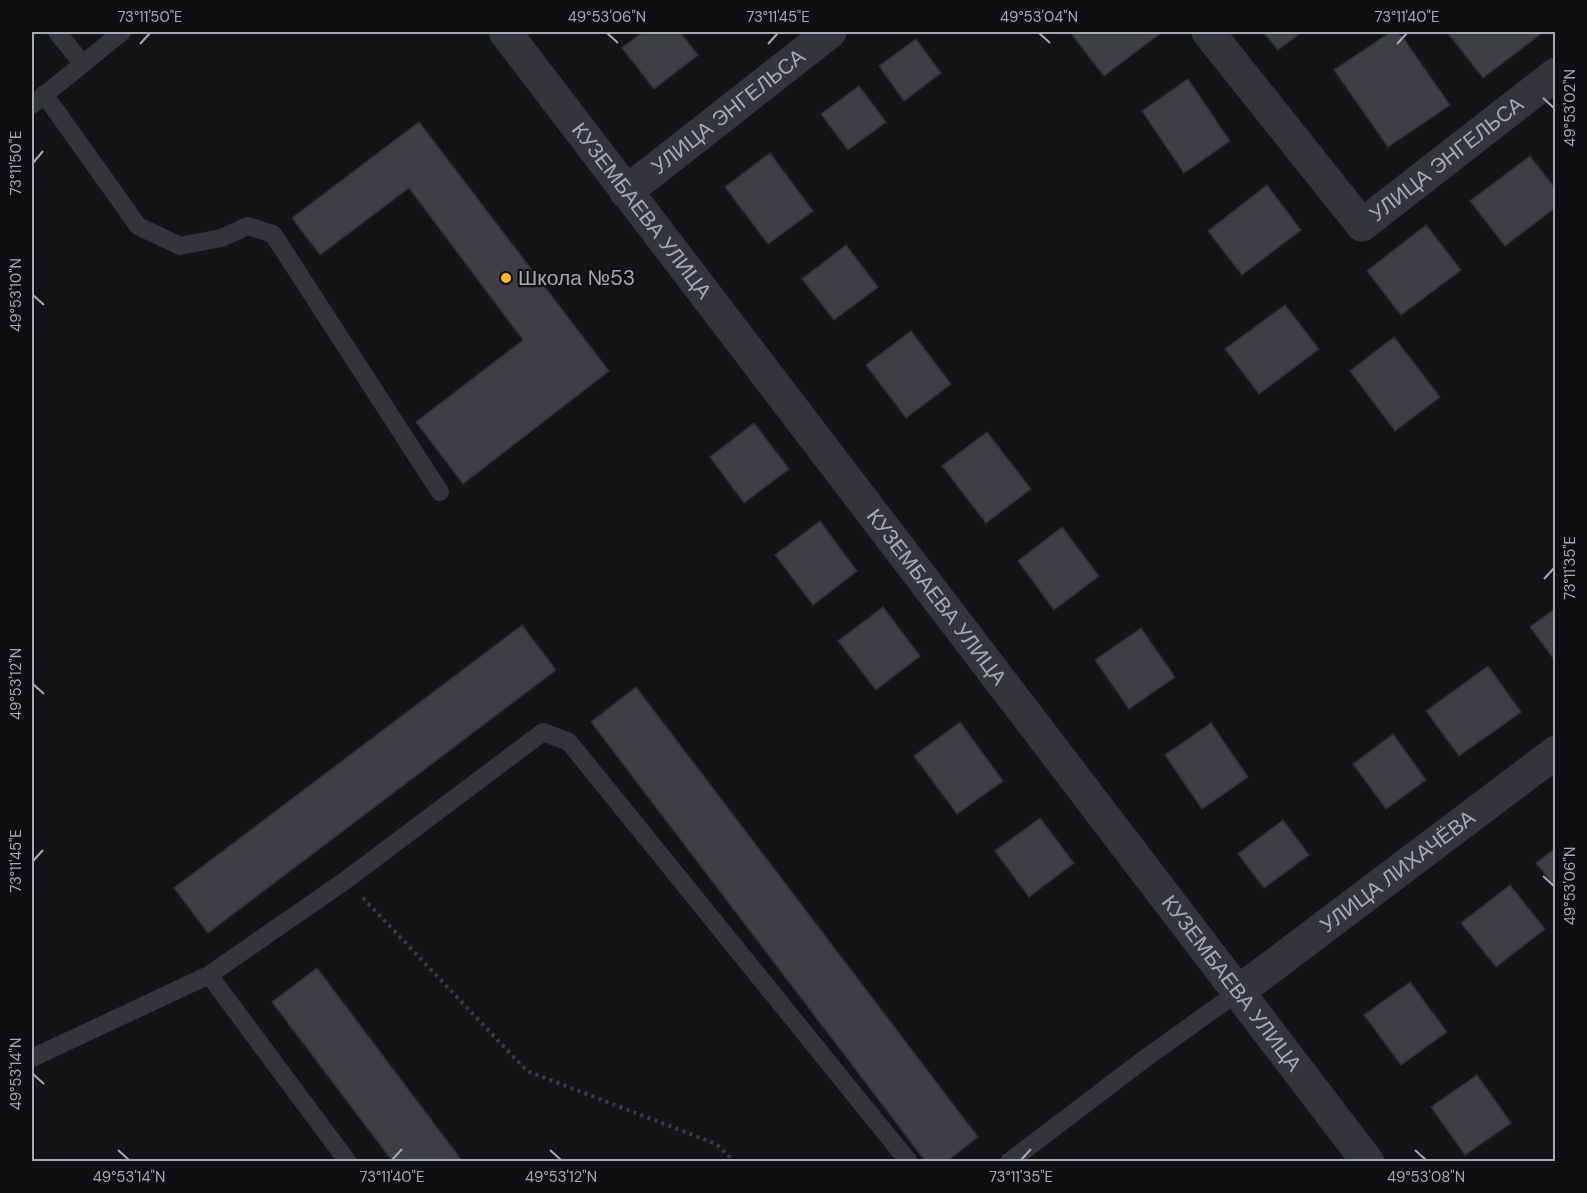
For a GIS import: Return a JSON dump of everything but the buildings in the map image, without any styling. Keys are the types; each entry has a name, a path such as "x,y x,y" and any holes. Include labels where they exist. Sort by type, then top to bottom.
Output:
{"street":[{"name":"КУЗЕМБАЕВА УЛИЦА","path":"505,32 1368,1161"},
{"name":"УЛИЦА ЭНГЕЛЬСА","path":"626,192 830,32"},
{"name":"УЛИЦА ЭНГЕЛЬСА","path":"1208,32 1362,225 1556,74"},
{"name":"УЛИЦА ЛИХАЧЁВА","path":"1238,992 1556,752"}],"lane":[{"path":"57,32 82,63"},
{"path":"122,32 38,100 138,226 180,246 221,238 248,225 273,234 440,492"},
{"path":"32,1058 209,975 346,880 543,732 569,742 909,1161"},
{"path":"209,975 348,1161"},
{"path":"1009,1161 1238,992"}],"path":[{"path":"346,880 527,1071 716,1144 735,1161"}],"place":[{"name":"Школа №53","path":"506,278"}]}
